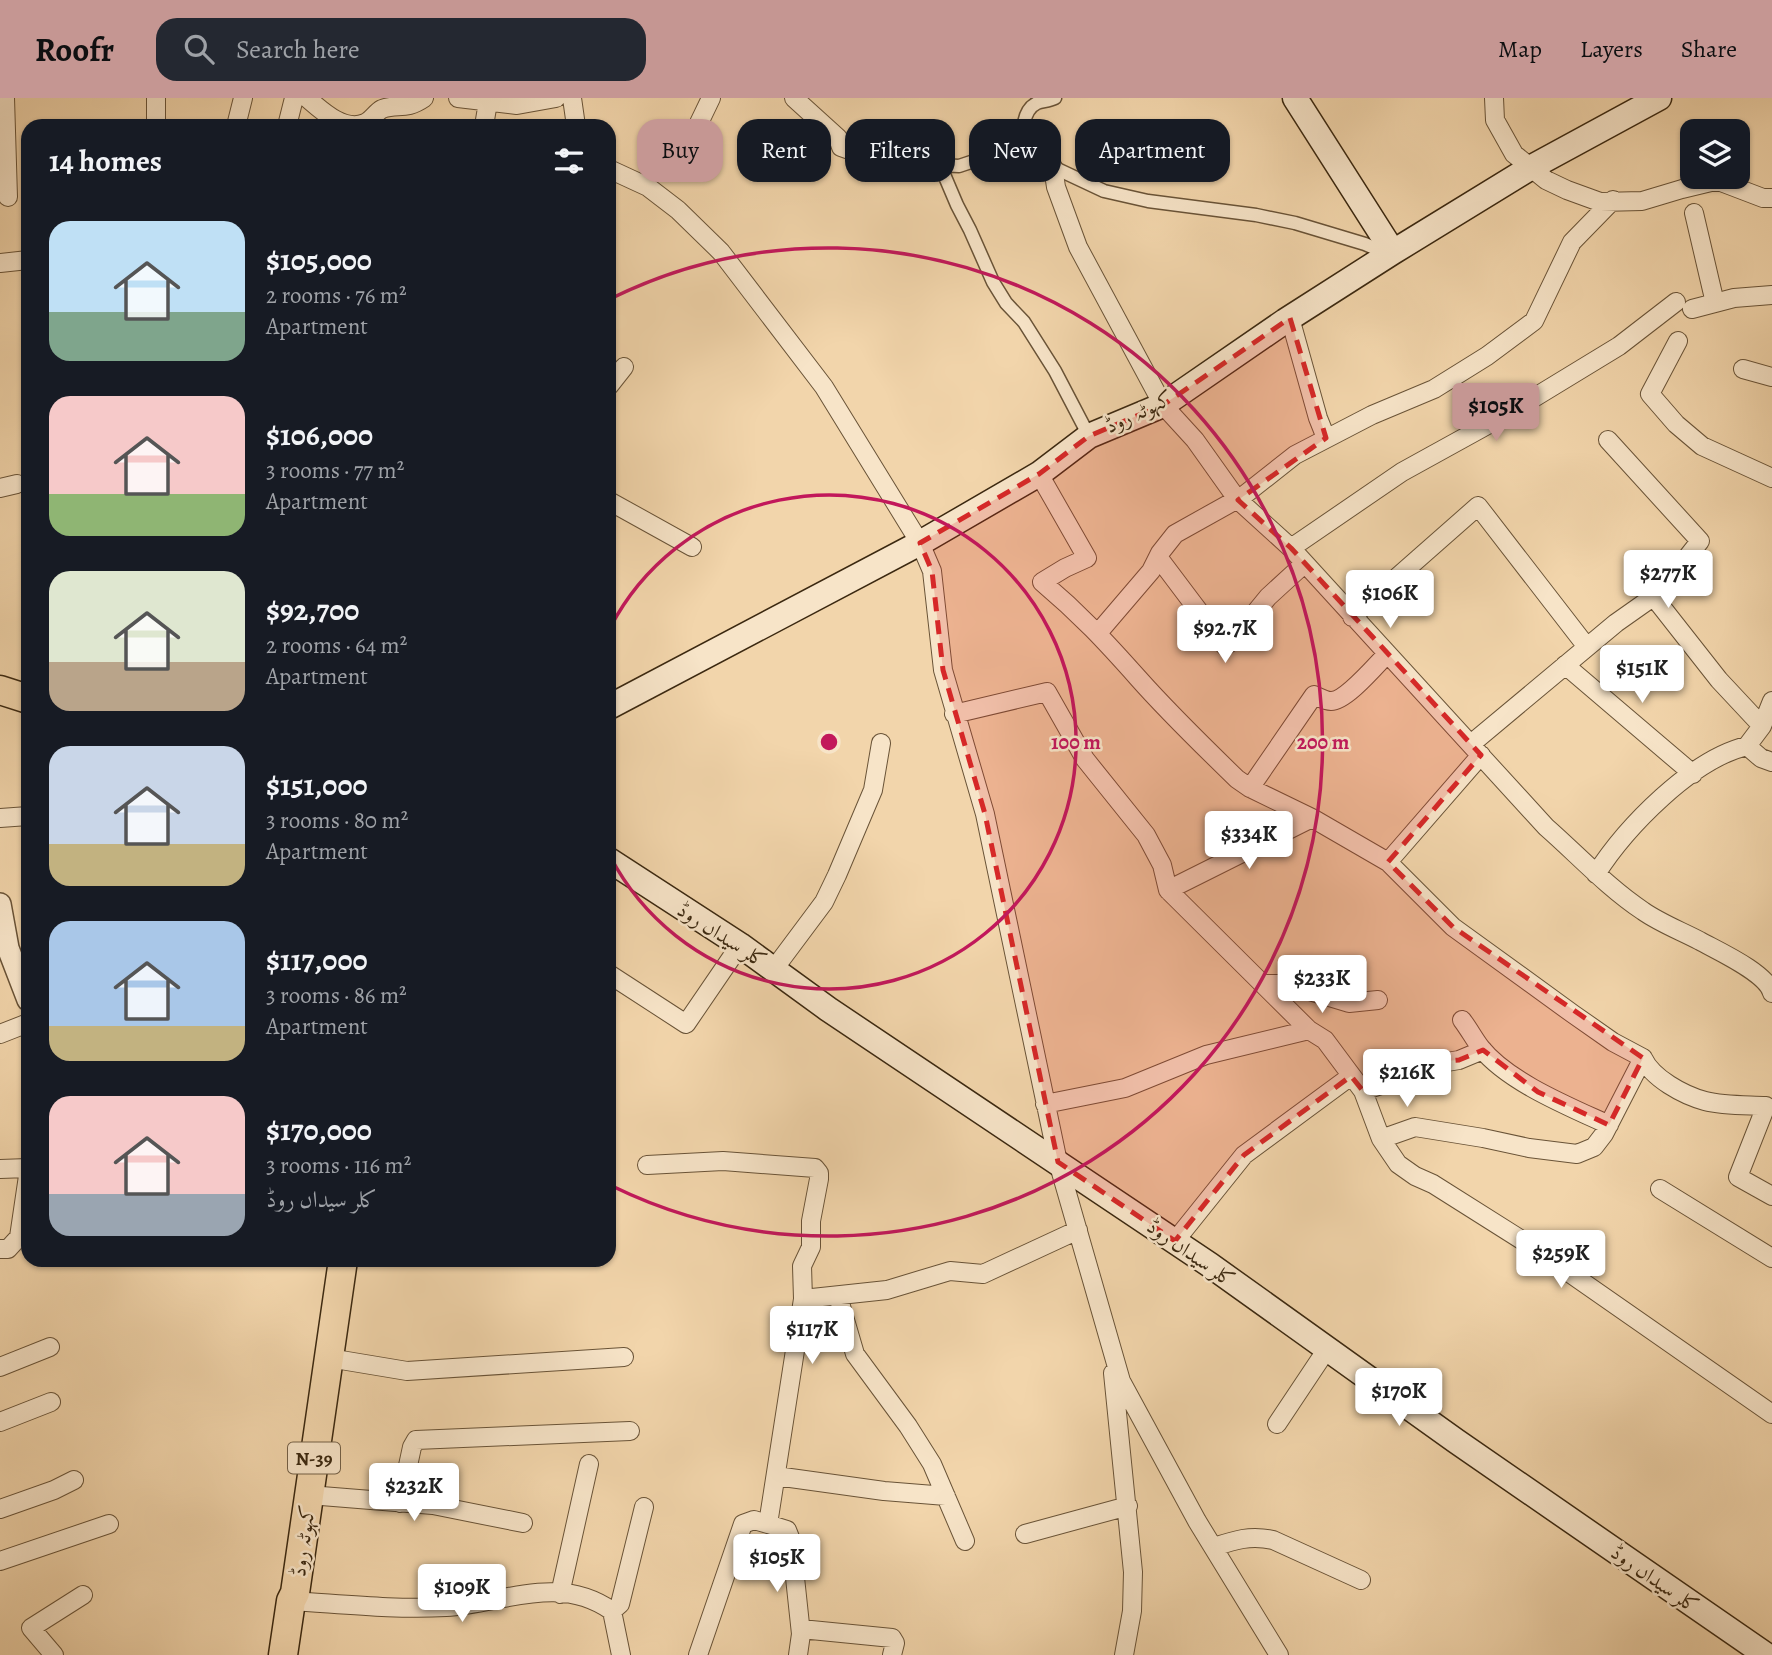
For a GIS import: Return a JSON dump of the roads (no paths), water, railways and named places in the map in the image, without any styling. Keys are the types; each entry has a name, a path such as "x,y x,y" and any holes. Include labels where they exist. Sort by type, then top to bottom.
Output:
{"highway":[{"path":"0,690 21,697"},
{"name":"کہوٹہ روڈ","path":"283,1655 291,1601 295,1593 342,1267"}],"main road":[{"path":"1295,98 1391,253"},
{"name":"کہوٹہ روڈ","path":"616,703 920,543 1039,474 1089,436 1163,405 1391,253 1530,168 1659,98"},
{"name":"کلر سیداں روڈ","path":"616,865 740,945 839,1016 1175,1241 1766,1655"}],"street":[{"path":"5,98 8,197"},
{"path":"156,98 156,119"},
{"path":"238,119 243,98"},
{"path":"289,119 294,98"},
{"path":"307,98 335,119"},
{"path":"371,119 382,109 414,106 424,98"},
{"path":"458,98 517,105 556,98"},
{"path":"572,98 575,119"},
{"path":"701,119 711,98"},
{"path":"794,98 838,138 841,147 845,148"},
{"path":"1026,119 1036,103 1055,98"},
{"path":"1493,98 1495,120 1514,154 1546,180 1600,202 1642,201 1711,182 1721,182 1763,198 1772,198"},
{"path":"485,119 488,102"},
{"path":"1061,170 1104,191 1148,201 1256,215 1295,223 1391,253"},
{"path":"616,172 648,187 678,210 721,252 824,387 920,543 932,571 940,653 954,714 985,814 1058,1163 1121,1381 1214,1547 1279,1655"},
{"path":"947,182 993,282 1006,303 1024,322 1068,391 1089,436"},
{"path":"1056,182 1078,247 1163,405 1195,440 1237,499 1291,548 1546,827 1596,874 1644,912 1737,961 1770,986 1772,993"},
{"path":"1098,633 1151,571 1175,534 1237,499 1296,455 1326,438 1434,389 1487,356 1534,321 1572,242 1613,200"},
{"path":"1694,213 1715,303"},
{"path":"0,263 21,261"},
{"path":"1291,548 1402,472 1510,413 1684,306 1772,295"},
{"path":"1290,318 1326,438"},
{"path":"1678,341 1650,394 1676,424 1702,446 1772,478"},
{"path":"616,377 624,367"},
{"path":"1743,369 1772,377"},
{"path":"1388,862 1476,749 1565,665 1660,592 1700,541 1608,440"},
{"path":"1039,474 1087,558 1042,582 1098,633 1222,764 1250,788 1312,818 1388,862 1453,927 1593,1028 1643,1058 1648,1070 1704,1101 1770,1103 1738,1177 1772,1196"},
{"path":"616,505 692,547"},
{"path":"1352,617 1478,506 1587,647"},
{"path":"1158,557 1225,646 1268,597 1304,564"},
{"path":"1653,596 1719,680 1766,721"},
{"path":"1250,788 1314,695 1331,701 1347,694 1387,654"},
{"path":"1565,665 1693,774"},
{"path":"954,714 1047,692 1085,759 1146,835 1162,864 1168,890 1309,1030 1325,1041 1363,1091 1381,1139 1398,1164 1528,1244 1772,1414"},
{"path":"1596,874 1609,854 1648,809 1710,761 1734,749 1747,746 1766,721 1772,701"},
{"path":"774,969 824,902 873,790 881,743"},
{"path":"1747,746 1761,758 1772,762"},
{"path":"0,818 21,816"},
{"path":"1168,890 1312,818"},
{"path":"0,904 4,950 21,985"},
{"path":"616,979 686,1024 740,945"},
{"path":"1262,984 1286,984 1349,1003 1378,1000"},
{"path":"1462,1020 1483,1050 1538,1092 1609,1125"},
{"path":"0,1034 21,1026"},
{"path":"1045,1104 1125,1088 1206,1055 1309,1030"},
{"path":"1363,1091 1393,1081 1429,1062 1459,1060 1483,1050"},
{"path":"1381,1139 1415,1127 1577,1154 1594,1147 1609,1125 1643,1058"},
{"path":"1175,1241 1244,1155 1352,1076"},
{"path":"648,1165 723,1161 815,1168 819,1173 810,1221 811,1247 802,1266 803,1299 768,1524"},
{"path":"0,1169 21,1168"},
{"path":"1660,1189 1772,1258"},
{"path":"0,1249 8,1249 19,1237 21,1223"},
{"path":"803,1299 887,1290 950,1271 984,1274 1078,1230"},
{"path":"838,1296 855,1354 908,1426 932,1464 965,1541"},
{"path":"1111,1345 1133,1572 1133,1598 1124,1655"},
{"path":"0,1367 50,1348"},
{"path":"1277,1424 1327,1349"},
{"path":"329,1358 407,1371 624,1357"},
{"path":"0,1422 51,1402"},
{"path":"400,1503 412,1447 416,1440 630,1431"},
{"path":"560,1594 589,1464"},
{"path":"776,1476 884,1491 946,1496"},
{"path":"0,1509 74,1480"},
{"path":"309,1495 433,1505 523,1523"},
{"path":"1025,1534 1128,1506"},
{"path":"612,1611 620,1604 644,1507"},
{"path":"698,1655 743,1524 754,1520 787,1530 791,1540 801,1629 798,1655"},
{"path":"0,1561 109,1524"},
{"path":"1214,1547 1245,1537 1266,1538 1361,1580"},
{"path":"291,1601 448,1607 531,1592 583,1597 612,1611 621,1655"},
{"path":"54,1655 31,1628 83,1595"},
{"path":"801,1629 892,1638 895,1643 892,1655"}]}
